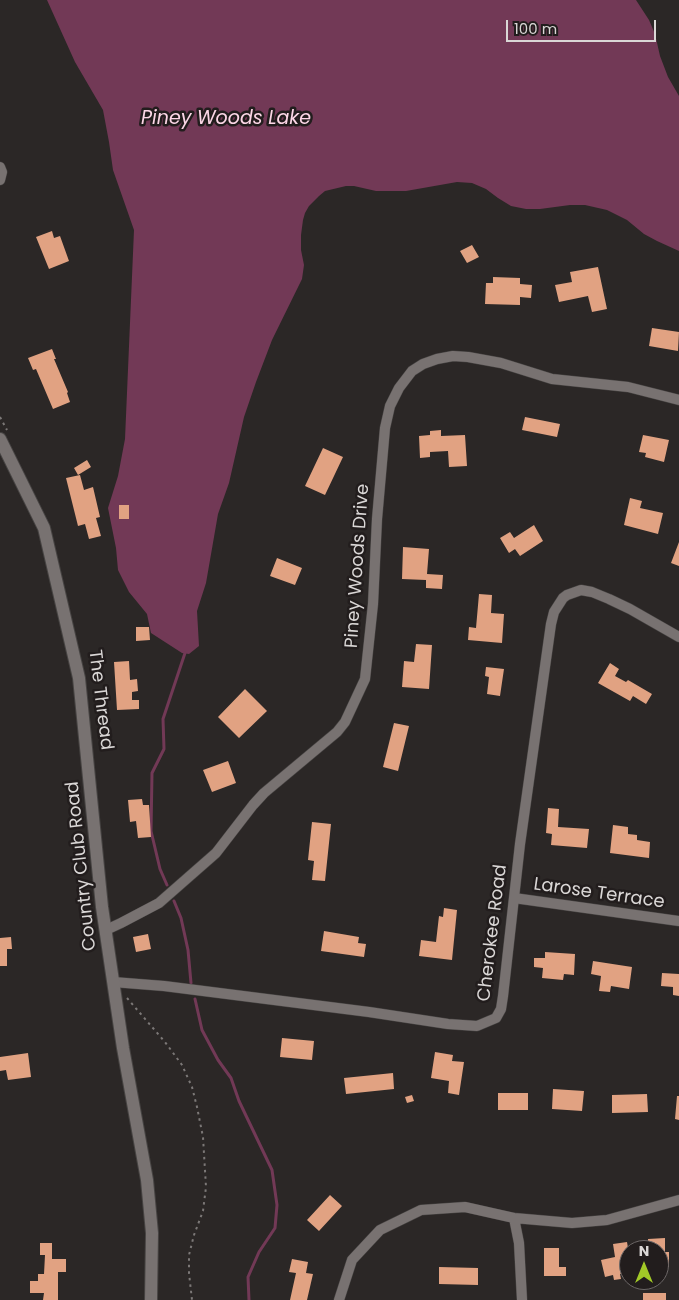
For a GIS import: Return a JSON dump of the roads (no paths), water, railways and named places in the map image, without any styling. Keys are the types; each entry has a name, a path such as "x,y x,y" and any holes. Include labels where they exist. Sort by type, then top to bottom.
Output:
{"street":[{"path":"0,167 2,172 0,180"},
{"name":"Piney Woods Drive","path":"106,930 159,903 174,890 216,853 264,793 337,732 344,722 365,680 373,604 377,520 385,428 390,406 399,388 412,371 423,364 437,359 453,356 468,357 501,363 552,379 628,386 679,400"},
{"name":"Country Club Road","path":"3,435 44,528 79,678 102,907 116,982 121,1040 147,1180 152,1233 152,1300"},
{"name":"Cherokee Road","path":"116,982 164,986 448,1024 477,1026 496,1018 500,1009 540,699 554,612 567,595 581,590 592,592 679,637"},
{"name":"Larose Terrace","path":"514,898 679,921"},
{"path":"339,1300 352,1260 380,1230 420,1210 465,1207 514,1218 572,1223 607,1220 679,1200"},
{"path":"514,1218 519,1244 522,1300"}],"water":[{"name":"Piney Woods Lake","path":"47,0 636,0 649,20 668,77 679,96 679,251 644,234 627,220 607,210 585,205 540,209 511,206 486,189 472,183 457,182 406,191 376,191 346,186 325,191 309,206 305,213 301,235 304,265 302,279 272,340 244,417 229,483 218,514 206,583 197,611 199,646 189,654 182,653 151,633 147,614 129,592 118,570 116,548 108,508 118,476 125,439 134,230 113,170 103,110 75,62"}],"waterway":[{"path":"167,885 160,869 151,831 152,773 164,749 163,719 185,653"},
{"path":"174,901 181,918 188,950 191,983"},
{"path":"195,999 202,1030 218,1060 231,1078 239,1101 272,1170 277,1205 275,1228 259,1252 248,1277 249,1300"}]}
